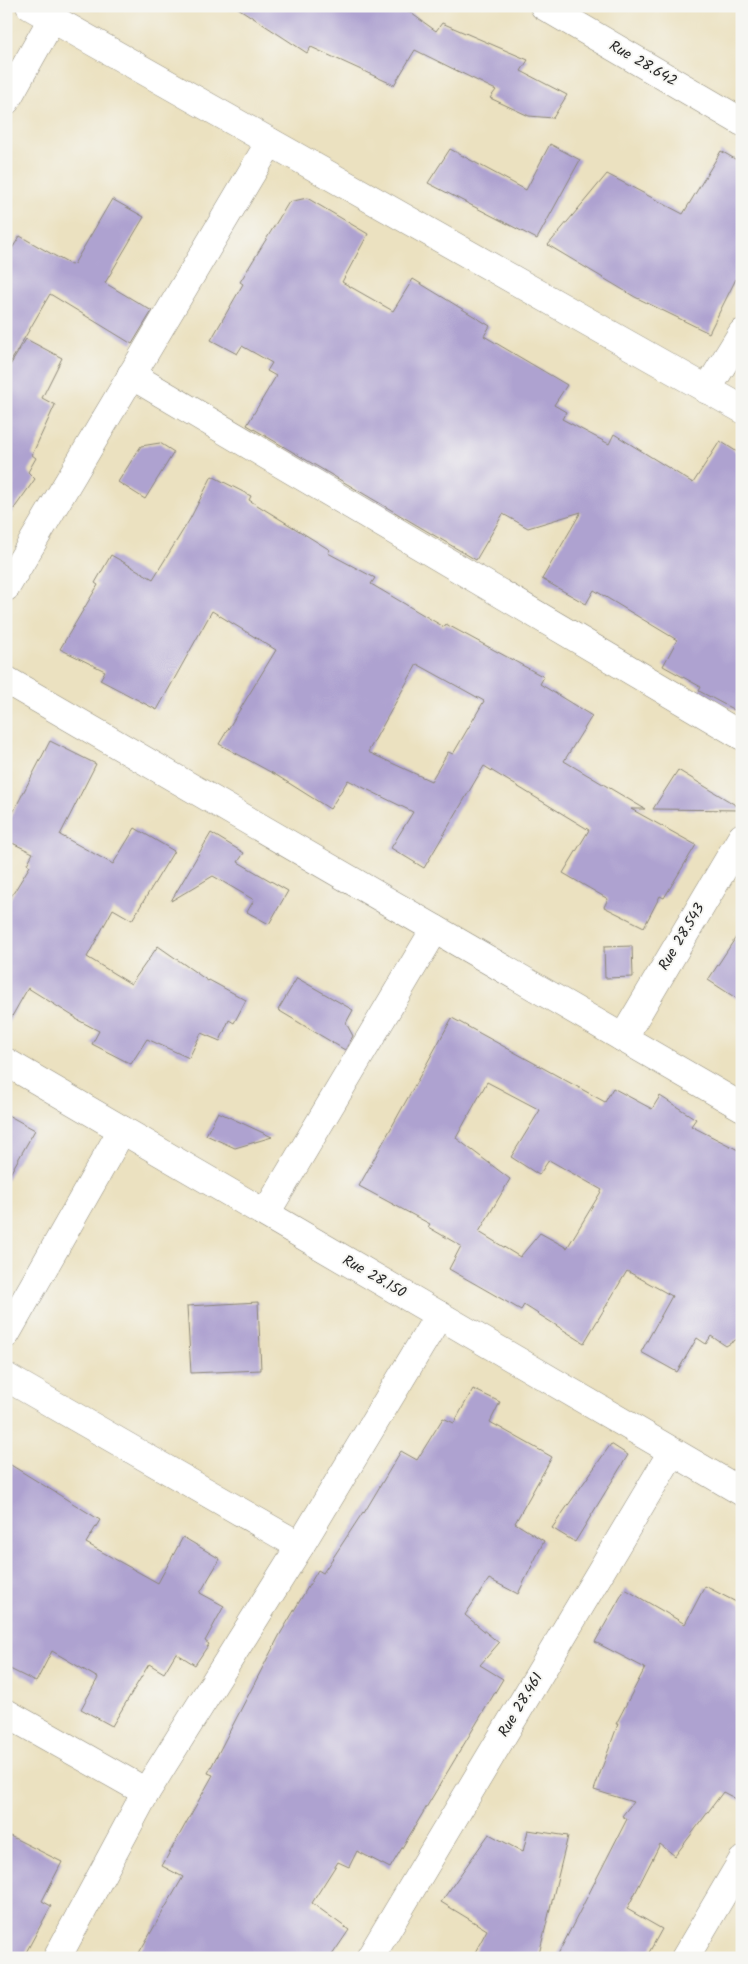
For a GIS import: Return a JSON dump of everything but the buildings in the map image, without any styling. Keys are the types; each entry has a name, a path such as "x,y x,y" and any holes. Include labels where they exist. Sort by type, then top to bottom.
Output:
{"street":[{"name":"Rue 28.642","path":"544,6 742,122"},
{"path":"6,101 41,13 742,409"},
{"path":"6,587 270,142"},
{"path":"707,390 742,333"},
{"path":"131,376 742,736"},
{"path":"6,680 742,1107"},
{"name":"Rue 28.543","path":"623,1038 742,836"},
{"path":"266,1214 435,929"},
{"name":"Rue 28.150","path":"6,1062 742,1492"},
{"path":"6,1334 122,1130"},
{"path":"57,1958 146,1792 300,1546 439,1315"},
{"path":"6,1377 300,1546"},
{"name":"Rue 28.461","path":"370,1958 672,1452"},
{"path":"6,1713 146,1792"},
{"path":"685,1958 742,1861"}]}
